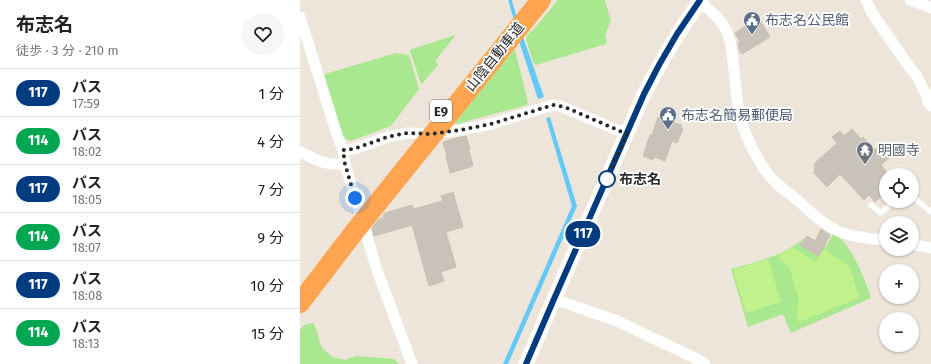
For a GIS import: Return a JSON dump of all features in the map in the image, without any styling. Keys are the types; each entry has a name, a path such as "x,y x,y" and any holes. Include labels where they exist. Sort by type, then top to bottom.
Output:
{"highway":[{"name":"山陰自動車道","path":"300,303 352,226 530,0"},
{"name":"山陰自動車道","path":"300,283 352,226 541,0"}],"main road":[{"path":"526,364 644,94 677,34 700,1"}],"street":[{"path":"866,0 872,13 916,75 931,106"},
{"path":"910,0 931,8"},
{"path":"700,1 718,18 728,34 731,44 738,104 743,128 768,174 775,182 828,226 847,234 879,240"},
{"path":"300,17 343,150 345,164 377,270 412,364"},
{"path":"343,150 354,149 387,137 407,133 430,134 491,124 553,105 567,108 627,134"},
{"path":"300,152 327,164 345,164"},
{"path":"919,245 931,248"},
{"path":"554,299 617,321 691,356 704,364"}],"lane":[{"path":"919,202 931,212"},
{"path":"871,205 881,213 886,208"}],"green space":[{"path":"558,0 605,0 611,21 605,35 607,42 606,44 536,65 533,62 526,39 527,35 534,29"},
{"path":"455,35 436,60 438,65 421,84 410,51 412,49"},
{"path":"514,46 528,102 527,105 457,124 453,121"},
{"path":"396,53 409,55 419,89 391,126 354,140 347,139 342,135 324,77 325,74"},
{"path":"833,233 840,238 852,253 861,271 871,298 791,333 783,314 748,327 731,269 781,253 808,236 826,247"},
{"path":"793,247 815,262 824,249 850,267 859,298 799,322 796,317 799,301 789,266 779,258 783,253"},
{"path":"768,259 781,302 746,313 733,270"},
{"path":"314,323 322,348 332,357 345,360 356,356 394,359 399,364 300,364 300,330 304,325"}],"water":[{"path":"523,37 544,97 538,99 518,38"},
{"path":"550,117 577,206 508,364 503,364 572,206 546,118"}],"building":[{"name":"布志名公民館","path":"759,18 770,37 742,54 739,50 738,44 740,42 735,33"},
{"path":"658,117 682,125 681,128 683,129 677,143 672,141 665,161 654,157 653,160 643,156"},
{"name":"明國寺","path":"852,129 861,139 863,137 875,150 880,146 882,148 884,146 892,155 881,165 884,168 879,168 879,198 875,202 869,195 864,200 840,174 827,187 814,173 815,163 837,143 832,137 840,131 844,136"},
{"path":"466,136 473,166 450,173 443,142"},
{"path":"453,192 463,227 446,232 456,267 441,272 444,281 429,286 412,225 374,236 372,228 379,219 384,218 383,215 385,213 412,205 413,209 443,201 441,196"},
{"path":"821,229 830,235 818,256 800,245 807,236 815,241"}],"waterway":[{"path":"510,0 516,21"}],"bus line":[{"name":"117","path":"526,364 644,94 677,34 700,0"}],"place":[{"name":"布志名公民館","path":"752,35"},
{"name":"布志名簡易郵便局","path":"668,130"},
{"name":"明國寺","path":"865,165"},
{"name":"布志名","path":"607,179"}],"route":[{"path":"355,198 345,164 343,150 354,149 387,137 407,133 430,134 491,124 553,105 567,108 627,134 607,179"}]}
